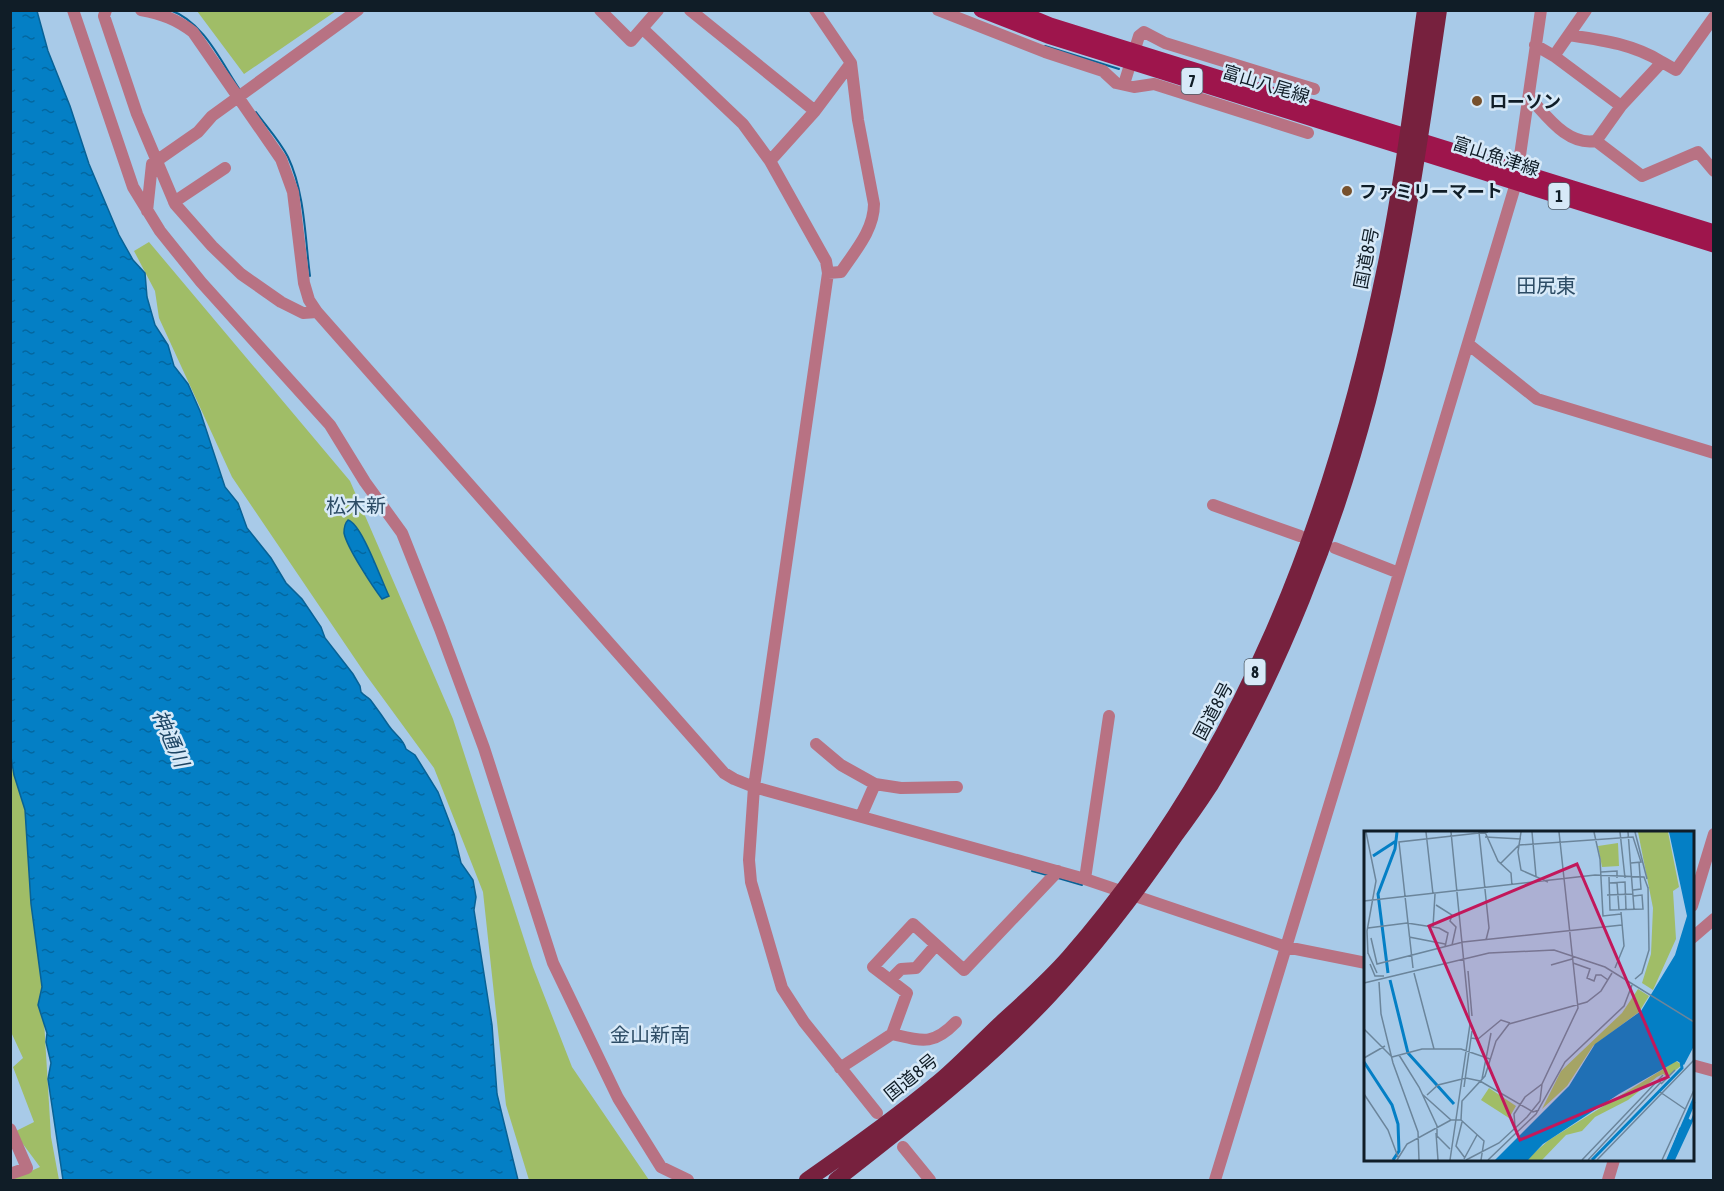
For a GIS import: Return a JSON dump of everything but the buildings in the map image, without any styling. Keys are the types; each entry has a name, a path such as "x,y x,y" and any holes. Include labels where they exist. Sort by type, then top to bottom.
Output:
{"highway":[{"name":"国道8号","path":"836,1180 949,1089 1046,1000 1084,957 1128,893 1209,786 1247,719 1292,622 1318,556 1367,402 1391,301 1412,144 1425,10"},
{"name":"国道8号","path":"1412,144 1438,10"},
{"name":"国道8号","path":"807,1180 940,1081 1067,959 1128,893"}],"main road":[{"name":"富山八尾線","path":"981,10 1048,36 1133,56"},
{"name":"富山八尾線","path":"1014,10 1133,56 1412,144"},
{"name":"富山魚津線","path":"1412,144 1517,177 1713,245"},
{"name":"富山魚津線","path":"1517,177 1713,232"}],"street":[{"path":"73,10 133,187 147,211 201,282 330,425 365,482 402,533 484,748 553,963 624,1108 661,1167 688,1180"},
{"path":"106,10 104,16 137,114 174,202 212,246 241,274 281,302 303,313 317,312"},
{"path":"141,10 164,15 193,32 281,159 293,192 304,283 309,300 317,312 724,773 754,787 1085,879 1286,947 1364,963"},
{"path":"147,211 152,165 156,161 198,132 212,116 358,10"},
{"path":"600,10 631,41 658,10"},
{"path":"690,10 815,111"},
{"path":"816,10 851,63 858,120 874,204 874,216 866,235 841,272 828,273"},
{"path":"938,10 1045,52 1103,71 1116,83 1134,87 1154,84 1308,133"},
{"path":"1215,1180 1517,177 1541,10"},
{"path":"1554,56 1586,10"},
{"path":"1569,34 1625,44 1647,53 1676,70 1712,24"},
{"path":"643,29 743,124 770,161 826,261 828,273 754,787 749,860 751,882 782,988 804,1022 877,1113"},
{"path":"1124,84 1139,36 1144,32 1165,43 1314,89"},
{"path":"1535,45 1554,56 1621,106"},
{"path":"1596,141 1621,106 1662,62"},
{"path":"770,161 815,111 851,63"},
{"path":"1529,97 1565,134 1588,142 1596,141 1642,176 1698,152 1711,163"},
{"path":"174,202 225,168"},
{"path":"1468,344 1537,399 1713,453"},
{"path":"1213,505 1300,536"},
{"path":"1335,548 1399,573"},
{"path":"1085,879 1109,716"},
{"path":"816,744 841,765 875,784 901,788 957,787"},
{"path":"861,816 875,784"},
{"path":"1694,899 1713,834"},
{"path":"840,1068 892,1034 907,993 873,967 913,924 964,970 1058,872"},
{"path":"1694,936 1713,919"},
{"path":"890,980 901,969 916,968 936,945"},
{"path":"892,1034 924,1041 936,1038 956,1022"},
{"path":"1694,1066 1713,1071"},
{"path":"10,1129 27,1168 10,1174"},
{"path":"903,1147 930,1180"},
{"path":"1608,1180 1614,1161"}],"green space":[{"path":"197,11 336,11 244,74"},
{"path":"149,242 350,481 453,719 533,967 572,1067 649,1180 529,1180 506,1105 483,892 434,768 366,675 232,477 159,318 155,291 134,251"},
{"path":"10,735 25,810 42,987 51,1137 59,1180 11,1180 40,1167 14,1132 34,1122 13,1067 23,1058 11,1032"}],"water":[{"name":"神通川","path":"10,11 37,11 48,51 70,106 89,164 119,235 133,260 145,273 147,297 155,325 168,345 174,366 188,384 200,411 225,487 238,503 247,528 271,558 286,583 302,599 321,627 325,638 353,674 361,692 371,701 406,749 415,755 438,792 454,834 461,863 473,880 476,897 474,910 492,1025 497,1094 518,1180 63,1180 48,1079 51,1063 46,1042 47,1033 38,1005 42,987 31,904 25,810 14,775 10,751"},
{"path":"348,520 359,531 365,542 389,596 382,599 355,557 344,533"}],"waterway":[{"path":"170,10 182,16 202,33 240,90"},
{"path":"1045,46 1119,69"},
{"path":"256,112 281,145 294,171 304,216 310,276"},
{"path":"1032,871 1047,875"},
{"path":"1058,878 1082,885"}],"place":[{"name":"ローソン","path":"1477,101"},
{"name":"ファミリーマート","path":"1347,191"}],"district":[{"name":"田尻東","path":"1546,285"},
{"name":"松木新","path":"356,505"},
{"name":"金山新南","path":"650,1034"}]}
